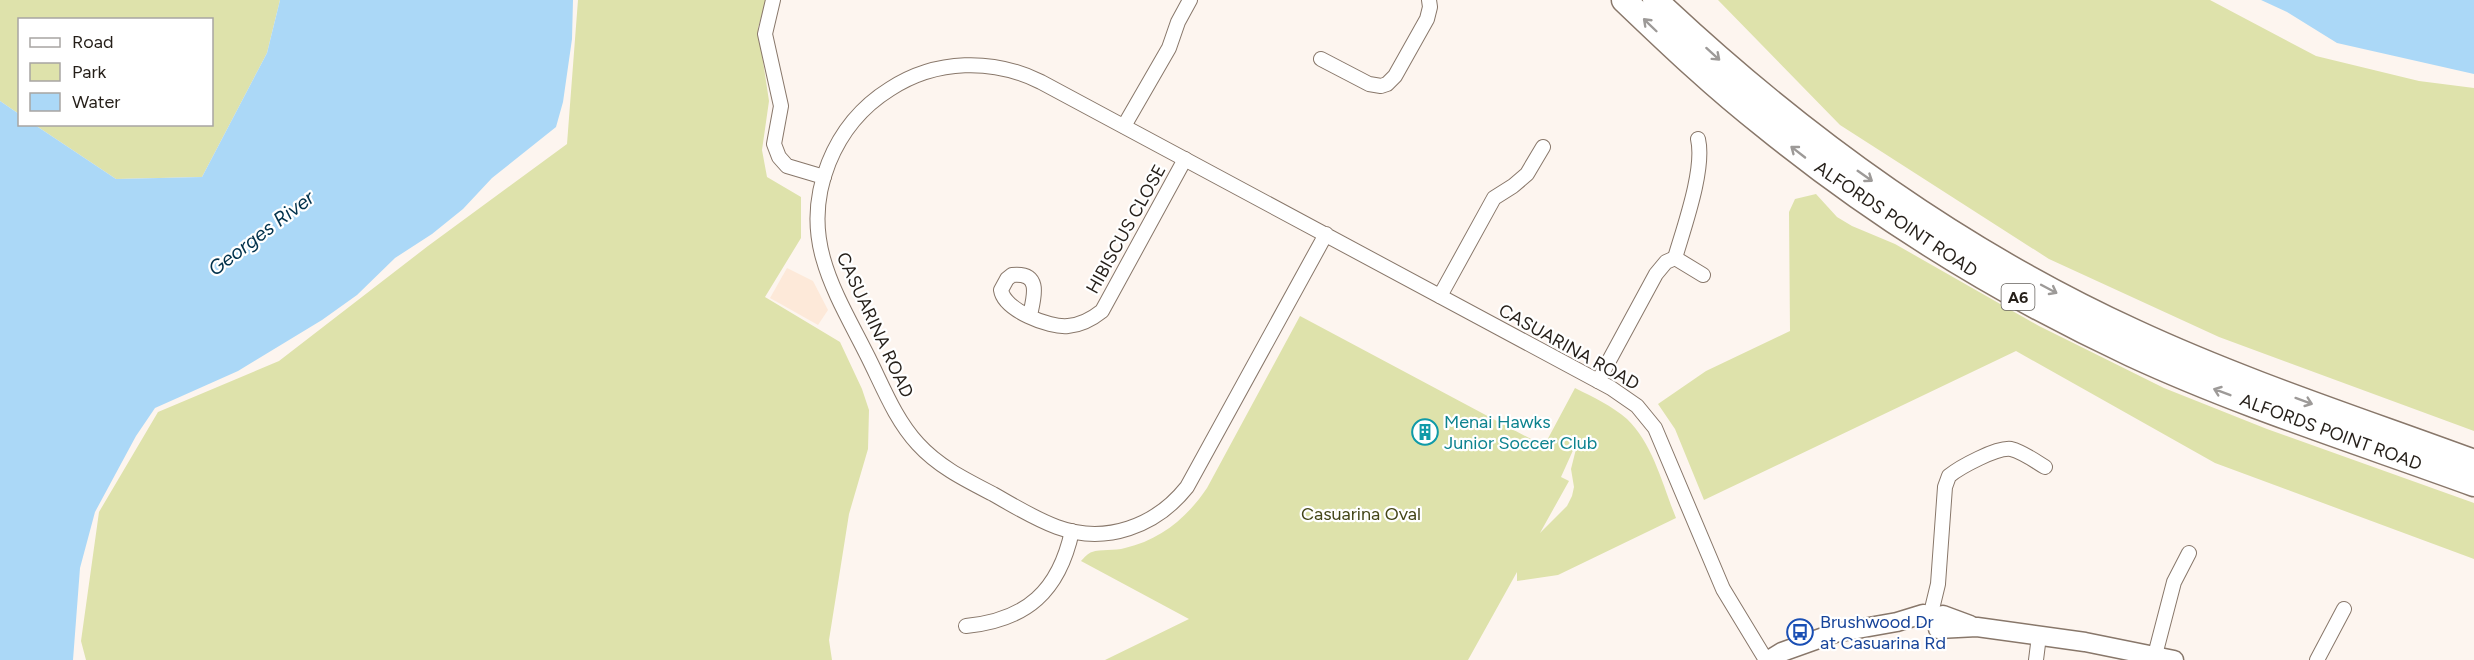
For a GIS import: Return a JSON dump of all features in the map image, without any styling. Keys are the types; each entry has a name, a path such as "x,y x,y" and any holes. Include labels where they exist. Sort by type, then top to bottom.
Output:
{"highway":[{"name":"ALFORDS POINT ROAD","path":"1624,0 1729,97 1799,154 1905,228 2017,296 2174,373 2266,409 2474,484"},
{"name":"ALFORDS POINT ROAD","path":"1655,0 1740,78 1827,148 1916,210 2020,274 2108,320 2201,361 2474,462"}],"street":[{"path":"772,0 765,34 781,106 774,144 779,158 787,166 824,177"},
{"path":"1124,126 1169,48 1178,22 1190,0"},
{"path":"1321,59 1369,84 1381,86 1387,84 1395,76 1427,19 1429,0"},
{"name":"CASUARINA ROAD","path":"1326,234 1199,470 1177,499 1155,517 1131,528 1106,533 1072,531 1039,519 951,472 928,454 908,433 894,410 827,272 818,225 824,177 839,141 868,105 882,94 909,78 953,66 981,65 1019,72 1041,81 1326,234 1598,381 1637,406 1655,428 1723,589 1767,660"},
{"path":"1675,258 1694,188 1699,154 1698,139"},
{"path":"1440,296 1494,198 1514,186 1527,174 1543,147"},
{"name":"HIBISCUS CLOSE","path":"1030,315 1047,323 1066,327 1085,322 1102,311 1185,159"},
{"path":"1675,258 1703,275"},
{"path":"1598,381 1656,274 1666,262 1675,258"},
{"path":"1935,619 1945,487 1949,476 1995,452 2007,449 2025,455 2045,467"},
{"path":"966,626 1001,620 1016,614 1040,597 1061,570 1072,531"},
{"path":"2155,655 2174,582 2189,554"},
{"path":"2317,660 2344,609"},
{"path":"1767,660 1782,652 1835,633 1897,622 1935,619 2174,660"},
{"path":"2036,660 2039,636"}],"shaded area":[{"path":"787,268 813,281 828,310 818,325 770,298"}],"green space":[{"path":"0,0 280,0 267,53 202,177 116,179 36,126 213,126 213,18 18,18 18,113 0,101"},
{"path":"578,0 766,0 758,28 769,101 762,150 767,177 801,197 801,238 765,297 840,342 869,410 868,449 849,514 829,640 832,660 86,660 81,641 99,512 158,412 279,361 428,246 567,144"},
{"path":"1718,0 2210,0 2316,56 2419,81 2474,88 2474,431 2219,337 2049,259 1840,125"},
{"path":"1816,194 1837,217 1852,226 1895,244 2039,326 2164,388 2267,429 2474,503 2474,559 2215,463 2016,351 1704,500 1675,429 1658,404 1706,371 1790,331 1789,212 1795,199"},
{"name":"Casuarina Oval","path":"1300,316 1544,446 1575,388 1595,398 1627,419 1636,429 1651,453 1676,518 1558,575 1517,581 1517,572 1468,660 1105,660 1189,619 1081,561 1092,552 1125,548 1161,533 1191,509 1207,488","holes":["1579,437 1571,469 1574,487 1572,496 1567,506 1540,533 1569,481 1561,477"]}],"water":[{"name":"Georges River","path":"280,0 573,0 572,39 563,102 556,127 492,178 463,209 432,234 395,258 357,295 322,320 238,371 155,408 136,436 95,512 80,568 73,660 0,660 0,101 18,113 18,126 36,126 116,179 202,177 267,53"},
{"path":"2261,0 2474,0 2474,74 2337,43 2287,12"}],"place":[{"name":"Menai Hawks Junior Soccer Club","path":"1425,432"},
{"name":"Brushwood Dr at Casuarina Rd","path":"1800,632"}]}
